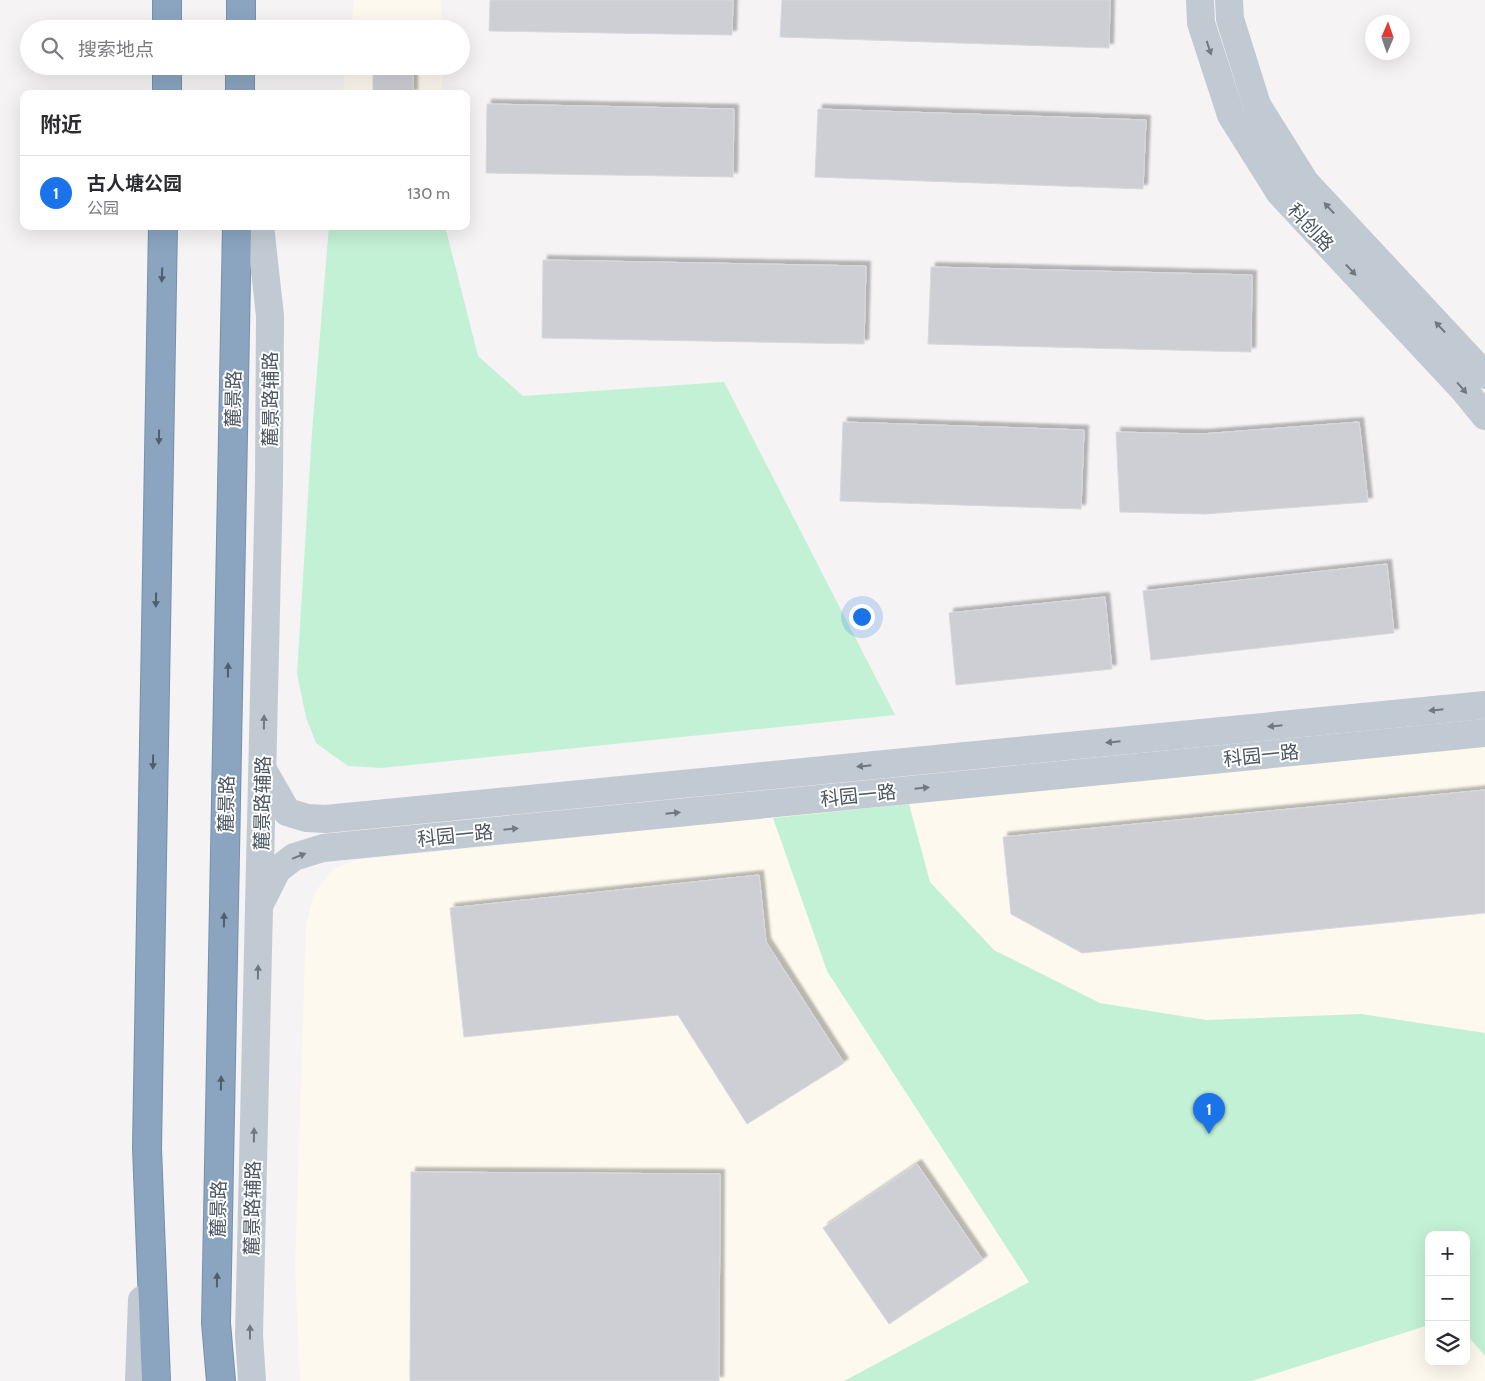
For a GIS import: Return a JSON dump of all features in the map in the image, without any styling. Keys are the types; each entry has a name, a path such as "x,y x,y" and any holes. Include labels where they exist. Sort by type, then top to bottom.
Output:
{"highway":[{"path":"167,0 168,20"},
{"path":"241,20 242,0"},
{"path":"167,90 168,75"},
{"path":"240,90 241,75"},
{"path":"156,1381 148,1134 163,230"},
{"name":"麓景路","path":"222,1381 216,1313 237,230"}],"street":[{"name":"科创路","path":"1200,0 1201,23 1231,116 1280,193 1464,389 1485,416"},
{"name":"科创路","path":"1228,0 1230,19 1257,105 1304,182 1485,375"},
{"path":"243,75 245,90"},
{"name":"麓景路辅路","path":"252,1381 249,1335 269,481 270,316 260,230"},
{"name":"科园一路","path":"263,770 287,812 307,818 326,820 1485,705"},
{"name":"科园一路","path":"259,906 277,870 294,857 324,848 1485,732"},
{"path":"139,1381 148,1134"}],"shaded area":[{"path":"354,0 441,0 442,20 352,20"},
{"path":"345,75 442,75 442,90 343,90"},
{"path":"1485,744 1485,1381 300,1381 295,1268 306,925 314,893 333,869 357,860"}],"green space":[{"path":"329,230 446,230 478,356 523,396 724,382 895,715 382,768 348,766 316,743 306,717 297,674 312,432"},
{"path":"909,804 930,882 994,950 1100,1003 1206,1020 1361,1014 1485,1033 1485,1356 1470,1339 1470,1231 1425,1231 1425,1326 1252,1381 844,1381 1029,1282 827,971 773,818"}],"building":[{"path":"490,0 733,0 732,35 489,31"},
{"path":"782,0 1110,0 1109,48 780,37"},
{"path":"373,75 413,75 413,90 373,90"},
{"path":"487,104 734,109 733,177 486,173"},
{"path":"818,109 1146,120 1143,189 815,177"},
{"path":"543,260 866,266 864,344 542,338"},
{"path":"931,267 1252,275 1251,352 928,344"},
{"path":"843,422 1084,430 1081,509 840,501"},
{"path":"1359,422 1368,502 1205,514 1120,512 1116,432 1201,434"},
{"path":"1387,564 1394,633 1151,660 1143,591"},
{"path":"1105,597 1112,669 956,685 949,613"},
{"path":"1485,790 1485,913 1082,953 1011,914 1003,837"},
{"path":"759,875 766,942 844,1063 747,1124 678,1015 464,1037 450,908"},
{"path":"917,1164 983,1260 889,1324 823,1228"},
{"path":"411,1172 720,1174 719,1381 410,1381"}],"place":[{"name":"古人塘公园","path":"1209,1134"}]}
